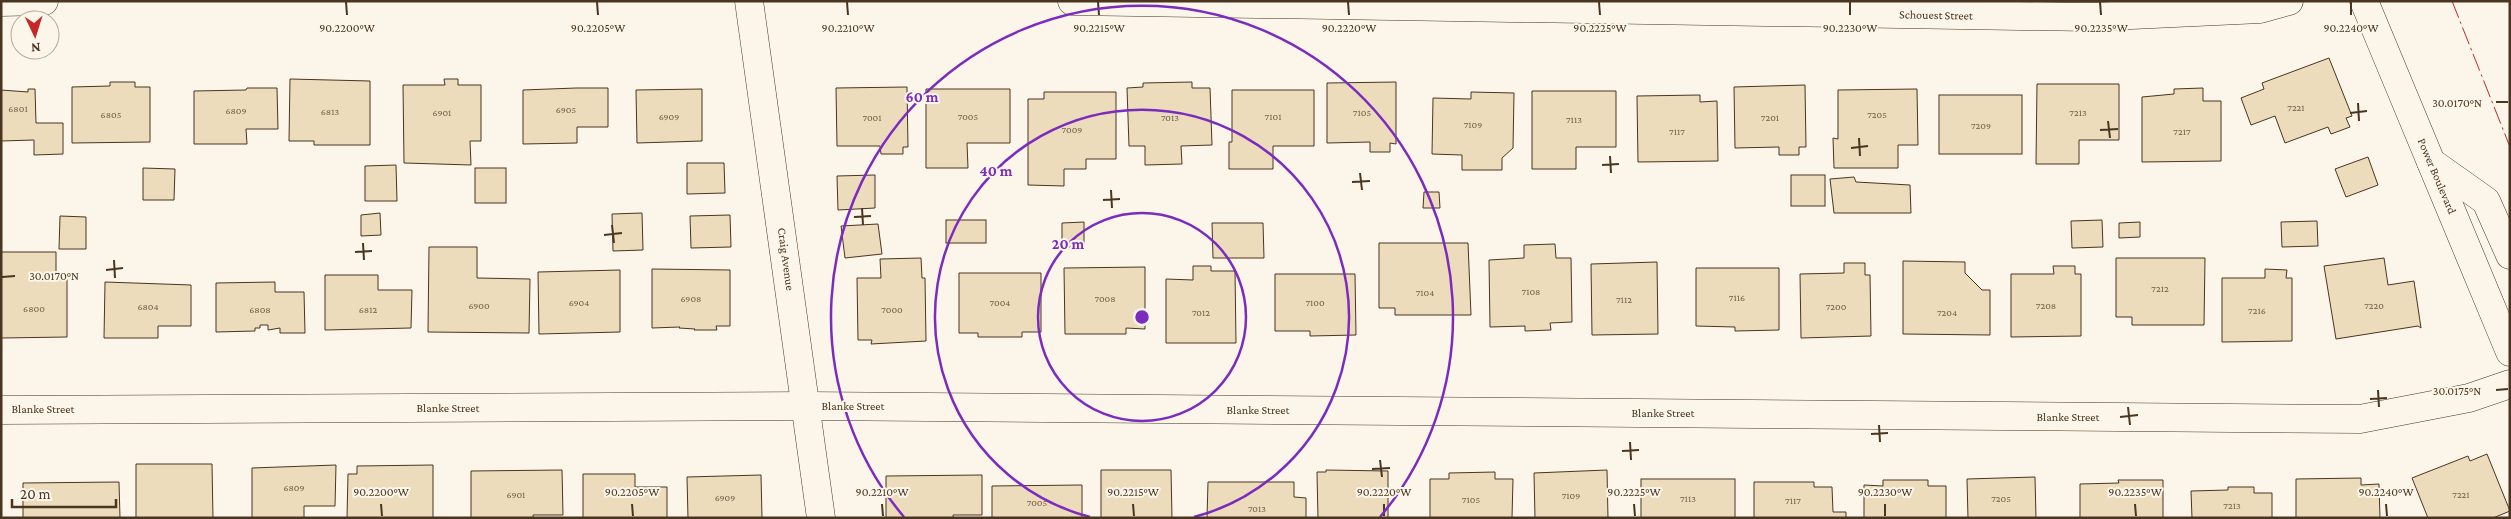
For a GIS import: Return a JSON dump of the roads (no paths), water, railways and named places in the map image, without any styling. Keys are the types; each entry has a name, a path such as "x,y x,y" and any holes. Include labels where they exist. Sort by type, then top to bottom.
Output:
{"street":[{"path":"1,2 44,1"},
{"name":"Craig Avenue","path":"748,1 807,406 821,518"},
{"name":"Schouest Street","path":"1072,1 2089,18 2260,9 2289,1"},
{"name":"Power Boulevard","path":"2364,1 2510,352"},
{"path":"2431,162 2486,201 2510,255"},
{"name":"Blanke Street","path":"1,410 807,406 2360,419 2470,398 2510,384"}]}
